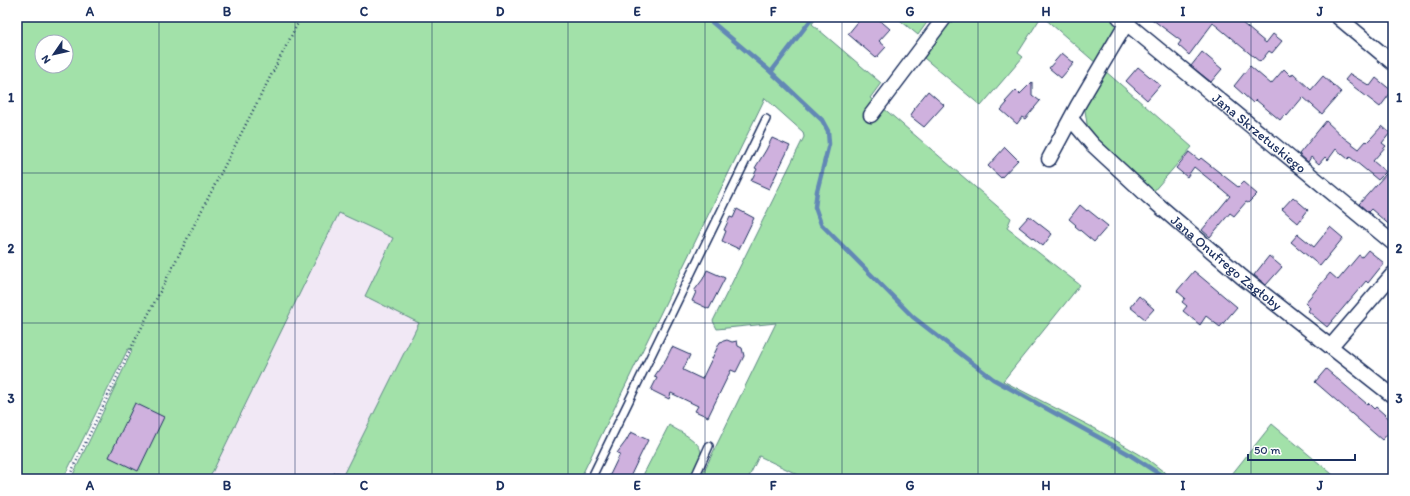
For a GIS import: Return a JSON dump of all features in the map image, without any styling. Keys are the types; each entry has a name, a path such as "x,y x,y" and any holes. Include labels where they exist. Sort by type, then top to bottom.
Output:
{"street":[{"path":"871,115 945,17"},
{"path":"1338,17 1393,63"},
{"name":"Jana Skrzetuskiego","path":"1049,159 1125,19 1393,243"},
{"name":"Jana Onufrego Zagłoby","path":"1071,119 1093,145 1149,198 1242,277 1393,396"},
{"path":"1331,346 1393,274"}],"lane":[{"path":"591,479 766,119"},
{"path":"694,479 710,446"}],"path":[{"path":"68,479 127,356 301,17"}],"shaded area":[{"path":"339,213 393,238 419,323 341,479 209,479"}],"green space":[{"path":"17,17 817,17 812,24 881,83 870,98 1011,218 1007,228 1080,285 1003,381 1096,429 1146,458 1173,479 807,479 759,456 748,479 700,479 776,323 717,329 713,321 804,137 803,132 765,98 580,479 341,479 419,323 365,296 393,238 339,213 209,479 71,479 132,351 128,349 64,479 23,479 17,476"},
{"path":"896,17 931,17 918,35"},
{"path":"953,17 1041,17 1018,53 1023,57 981,106 924,58"},
{"path":"1043,17 1112,17 1115,19 1119,28 1097,64"},
{"path":"1104,70 1192,147 1152,193 1088,131 1085,110 1087,101"},
{"path":"1272,424 1338,479 1228,479"},
{"path":"669,425 697,444 701,453 700,459 689,479 641,479"}],"building":[{"path":"862,17 876,17 890,29 879,41 886,47 876,58 848,34"},
{"path":"1149,17 1235,17 1266,43 1273,34 1282,41 1272,53 1269,51 1260,62 1213,23 1189,55 1178,45 1181,41"},
{"path":"1202,52 1222,69 1211,82 1191,66"},
{"path":"1062,53 1074,63 1061,78 1049,68"},
{"path":"1250,66 1271,84 1284,69 1291,76 1293,73 1311,90 1323,76 1341,92 1322,114 1303,97 1287,116 1285,114 1280,120 1256,100 1253,103 1234,86"},
{"path":"1138,67 1160,85 1147,100 1126,81"},
{"path":"1350,74 1370,86 1376,78 1392,91 1380,107 1345,80"},
{"path":"1032,82 1032,95 1040,101 1025,119 1022,117 1017,124 1001,110 1007,103 1005,102 1016,90 1020,94"},
{"path":"928,91 944,105 924,127 910,116 915,109 914,108"},
{"path":"1326,121 1343,137 1359,149 1382,126 1390,133 1382,143 1386,146 1373,161 1386,172 1378,180 1350,157 1348,159 1336,149 1328,160 1325,157 1319,164 1311,157 1308,162 1299,154"},
{"path":"772,138 790,146 769,189 751,181 757,169 755,168"},
{"path":"1005,147 1018,160 1001,178 988,166"},
{"path":"1189,152 1199,160 1201,158 1238,187 1243,182 1257,194 1248,203 1246,202 1234,216 1230,213 1210,237 1202,230 1230,196 1194,167 1187,177 1176,168"},
{"path":"1386,174 1393,181 1393,228 1371,209 1368,212 1359,204"},
{"path":"1293,197 1308,210 1298,223 1282,209"},
{"path":"1080,205 1108,226 1094,242 1069,219"},
{"path":"737,209 754,218 739,249 722,241 726,231 724,230 730,217 733,218"},
{"path":"1029,216 1052,234 1043,246 1019,227"},
{"path":"1330,227 1343,238 1320,266 1291,242 1298,234 1314,247"},
{"path":"1368,250 1384,263 1368,283 1366,281 1327,327 1308,311 1310,308 1305,303 1330,273 1338,280 1359,255 1362,257"},
{"path":"1269,256 1282,267 1266,285 1254,275"},
{"path":"707,270 725,278 709,309 692,301 696,292 694,291 703,279"},
{"path":"1194,271 1237,307 1220,327 1206,316 1200,325 1183,311 1187,306 1182,302 1185,298 1177,291"},
{"path":"1139,296 1154,309 1145,319 1130,307"},
{"path":"727,340 732,342 737,341 738,346 742,348 744,356 736,372 731,370 708,417 695,411 698,406 671,393 669,399 651,390 657,378 654,377 672,347 690,355 683,370 702,379 720,342"},
{"path":"1326,369 1367,404 1368,403 1374,409 1376,407 1393,422 1393,431 1390,431 1382,440 1315,382"},
{"path":"135,403 164,417 138,471 109,457"},
{"path":"631,432 648,440 629,479 608,479 620,454 617,453"}],"waterway":[{"path":"706,17 771,72 822,120 828,131 829,144 817,191 815,207 821,224 913,317 993,379 1127,453 1167,479"},
{"path":"771,72 813,17"}]}
